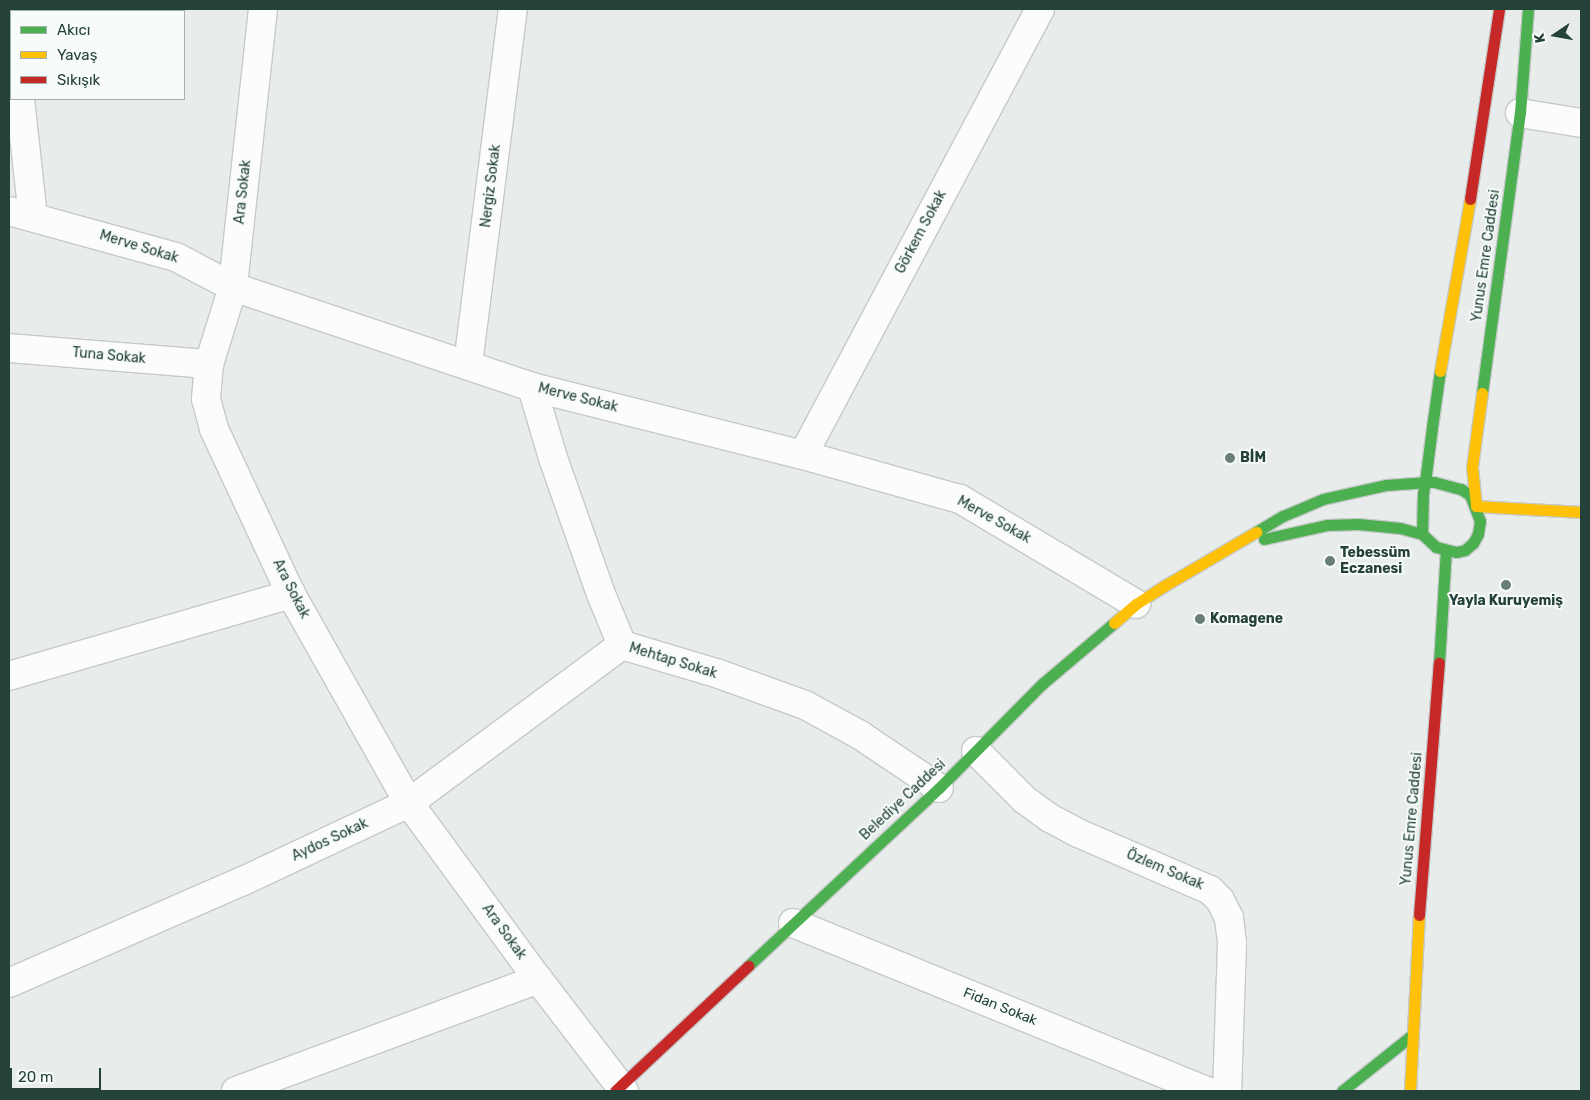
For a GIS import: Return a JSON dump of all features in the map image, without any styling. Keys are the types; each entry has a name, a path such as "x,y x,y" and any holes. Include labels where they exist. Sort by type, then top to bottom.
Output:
{"main road":[{"path":"1425,482 1444,483 1461,489 1470,495 1476,506 1480,522 1478,534 1466,550 1456,552 1436,547 1422,534 1422,508 1425,482 1447,325 1478,152 1499,9"},
{"name":"Yunus Emre Caddesi","path":"1476,506 1472,467 1520,113 1528,9"},
{"name":"Belediye Caddesi","path":"620,1090 793,923 938,788 1042,684 1136,604 1283,516 1323,499 1386,485 1425,482"},
{"path":"1476,506 1581,512"},
{"name":"Belediye Caddesi","path":"1226,551 1287,532 1327,524 1366,524 1422,534"},
{"name":"Yunus Emre Caddesi","path":"1410,1091 1411,1036 1446,550"},
{"path":"1342,1091 1411,1036"}],"street":[{"name":"Ara Sokak","path":"263,9 233,287 209,364 206,399 214,429 291,594 408,803 620,1090"},
{"name":"Nergiz Sokak","path":"468,364 513,9"},
{"name":"Görkem Sokak","path":"803,455 1040,9"},
{"path":"20,100 21,213"},
{"path":"1520,113 1581,123"},
{"name":"Merve Sokak","path":"21,213 176,257 233,287 468,364 532,387 803,455 960,499 1136,604"},
{"name":"Tuna Sokak","path":"9,348 209,364"},
{"name":"Mehtap Sokak","path":"532,387 556,467 600,594 622,646 719,674 805,705 860,735 938,788"},
{"path":"9,676 291,594"},
{"name":"Aydos Sokak","path":"9,983 243,881 408,803 622,646"},
{"name":"Özlem Sokak","path":"976,751 1025,800 1050,818 1078,833 1210,890 1220,900 1229,918 1232,943 1228,1091"},
{"name":"Fidan Sokak","path":"793,923 1207,1091"},
{"path":"236,1091 538,979"}],"traffic: fast":[{"path":"1482,393 1520,113 1528,9"},
{"path":"1256,532 1283,516 1323,499 1386,485 1425,482 1434,482 1461,489 1470,495 1480,521 1478,534 1473,543 1465,550 1456,552 1436,547 1422,534 1423,494 1425,482 1440,371"},
{"path":"1264,539 1327,525 1358,524 1400,528 1422,534"},
{"path":"1439,663 1446,550"},
{"path":"748,966 939,788 1042,684 1114,623"},
{"path":"1342,1091 1411,1036"}],"traffic: slow":[{"path":"1440,371 1470,199"},
{"path":"1482,393 1472,467 1476,506 1581,512"},
{"path":"1114,623 1136,604 1164,586 1256,532"},
{"path":"1410,1091 1419,915"}],"traffic: jam":[{"path":"1470,199 1499,9"},
{"path":"1419,915 1439,663"},
{"path":"615,1091 748,966"}],"place":[{"name":"BİM","path":"1230,458"},
{"name":"Tebessüm Eczanesi","path":"1330,561"},
{"name":"Yayla Kuruyemiş","path":"1506,585"},
{"name":"Komagene","path":"1200,619"}]}
